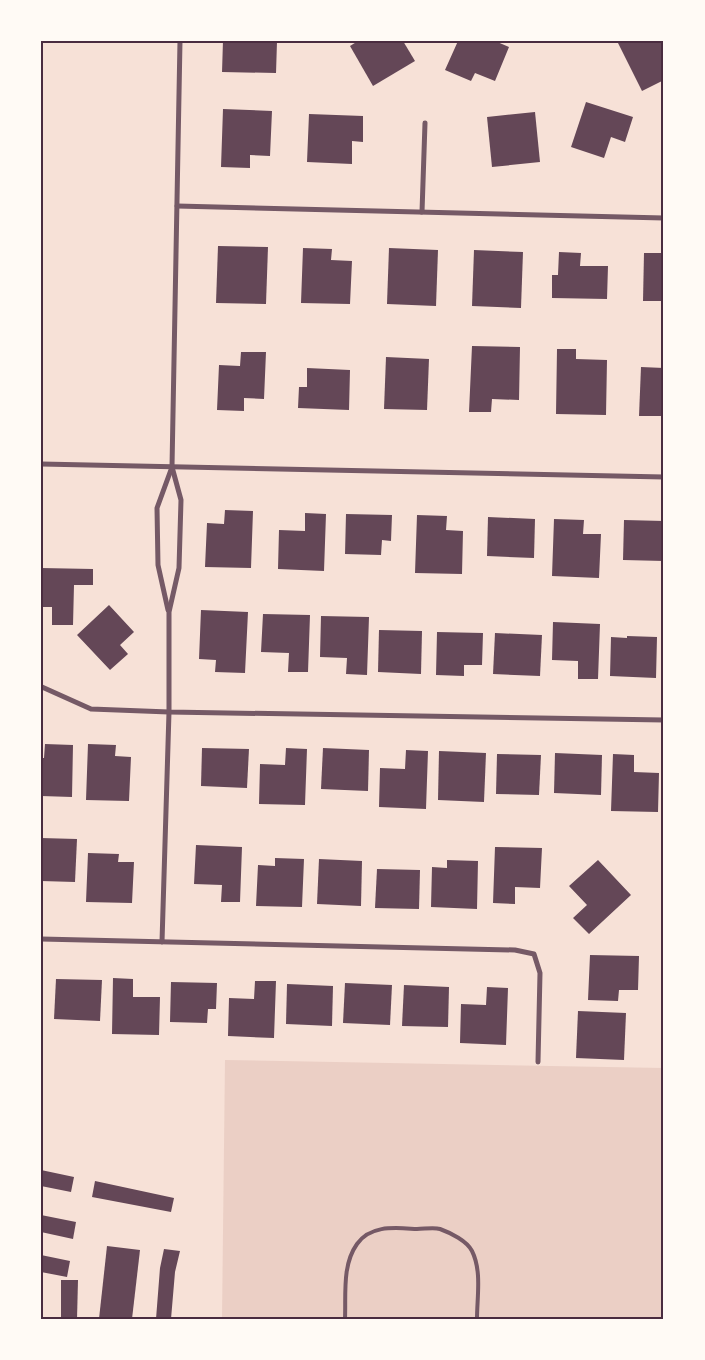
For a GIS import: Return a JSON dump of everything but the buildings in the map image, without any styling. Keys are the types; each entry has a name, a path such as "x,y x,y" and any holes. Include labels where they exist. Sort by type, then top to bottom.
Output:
{"street":[{"path":"162,942 169,712 169,612 179,568 181,500 172,466 180,41"},
{"path":"422,212 425,123"},
{"path":"177,206 664,218"},
{"path":"41,464 664,477"},
{"path":"169,612 158,565 158,508 172,466"},
{"path":"42,687 91,709 169,712 664,720"},
{"path":"41,939 515,950 534,954 540,973 538,1062"}],"lane":[{"path":"345,1319 346,1273 350,1255 358,1242 369,1233 385,1228 439,1229 456,1236 470,1248 478,1263 477,1319"}],"shaded area":[{"path":"225,1060 664,1068 664,1319 222,1319"}]}
